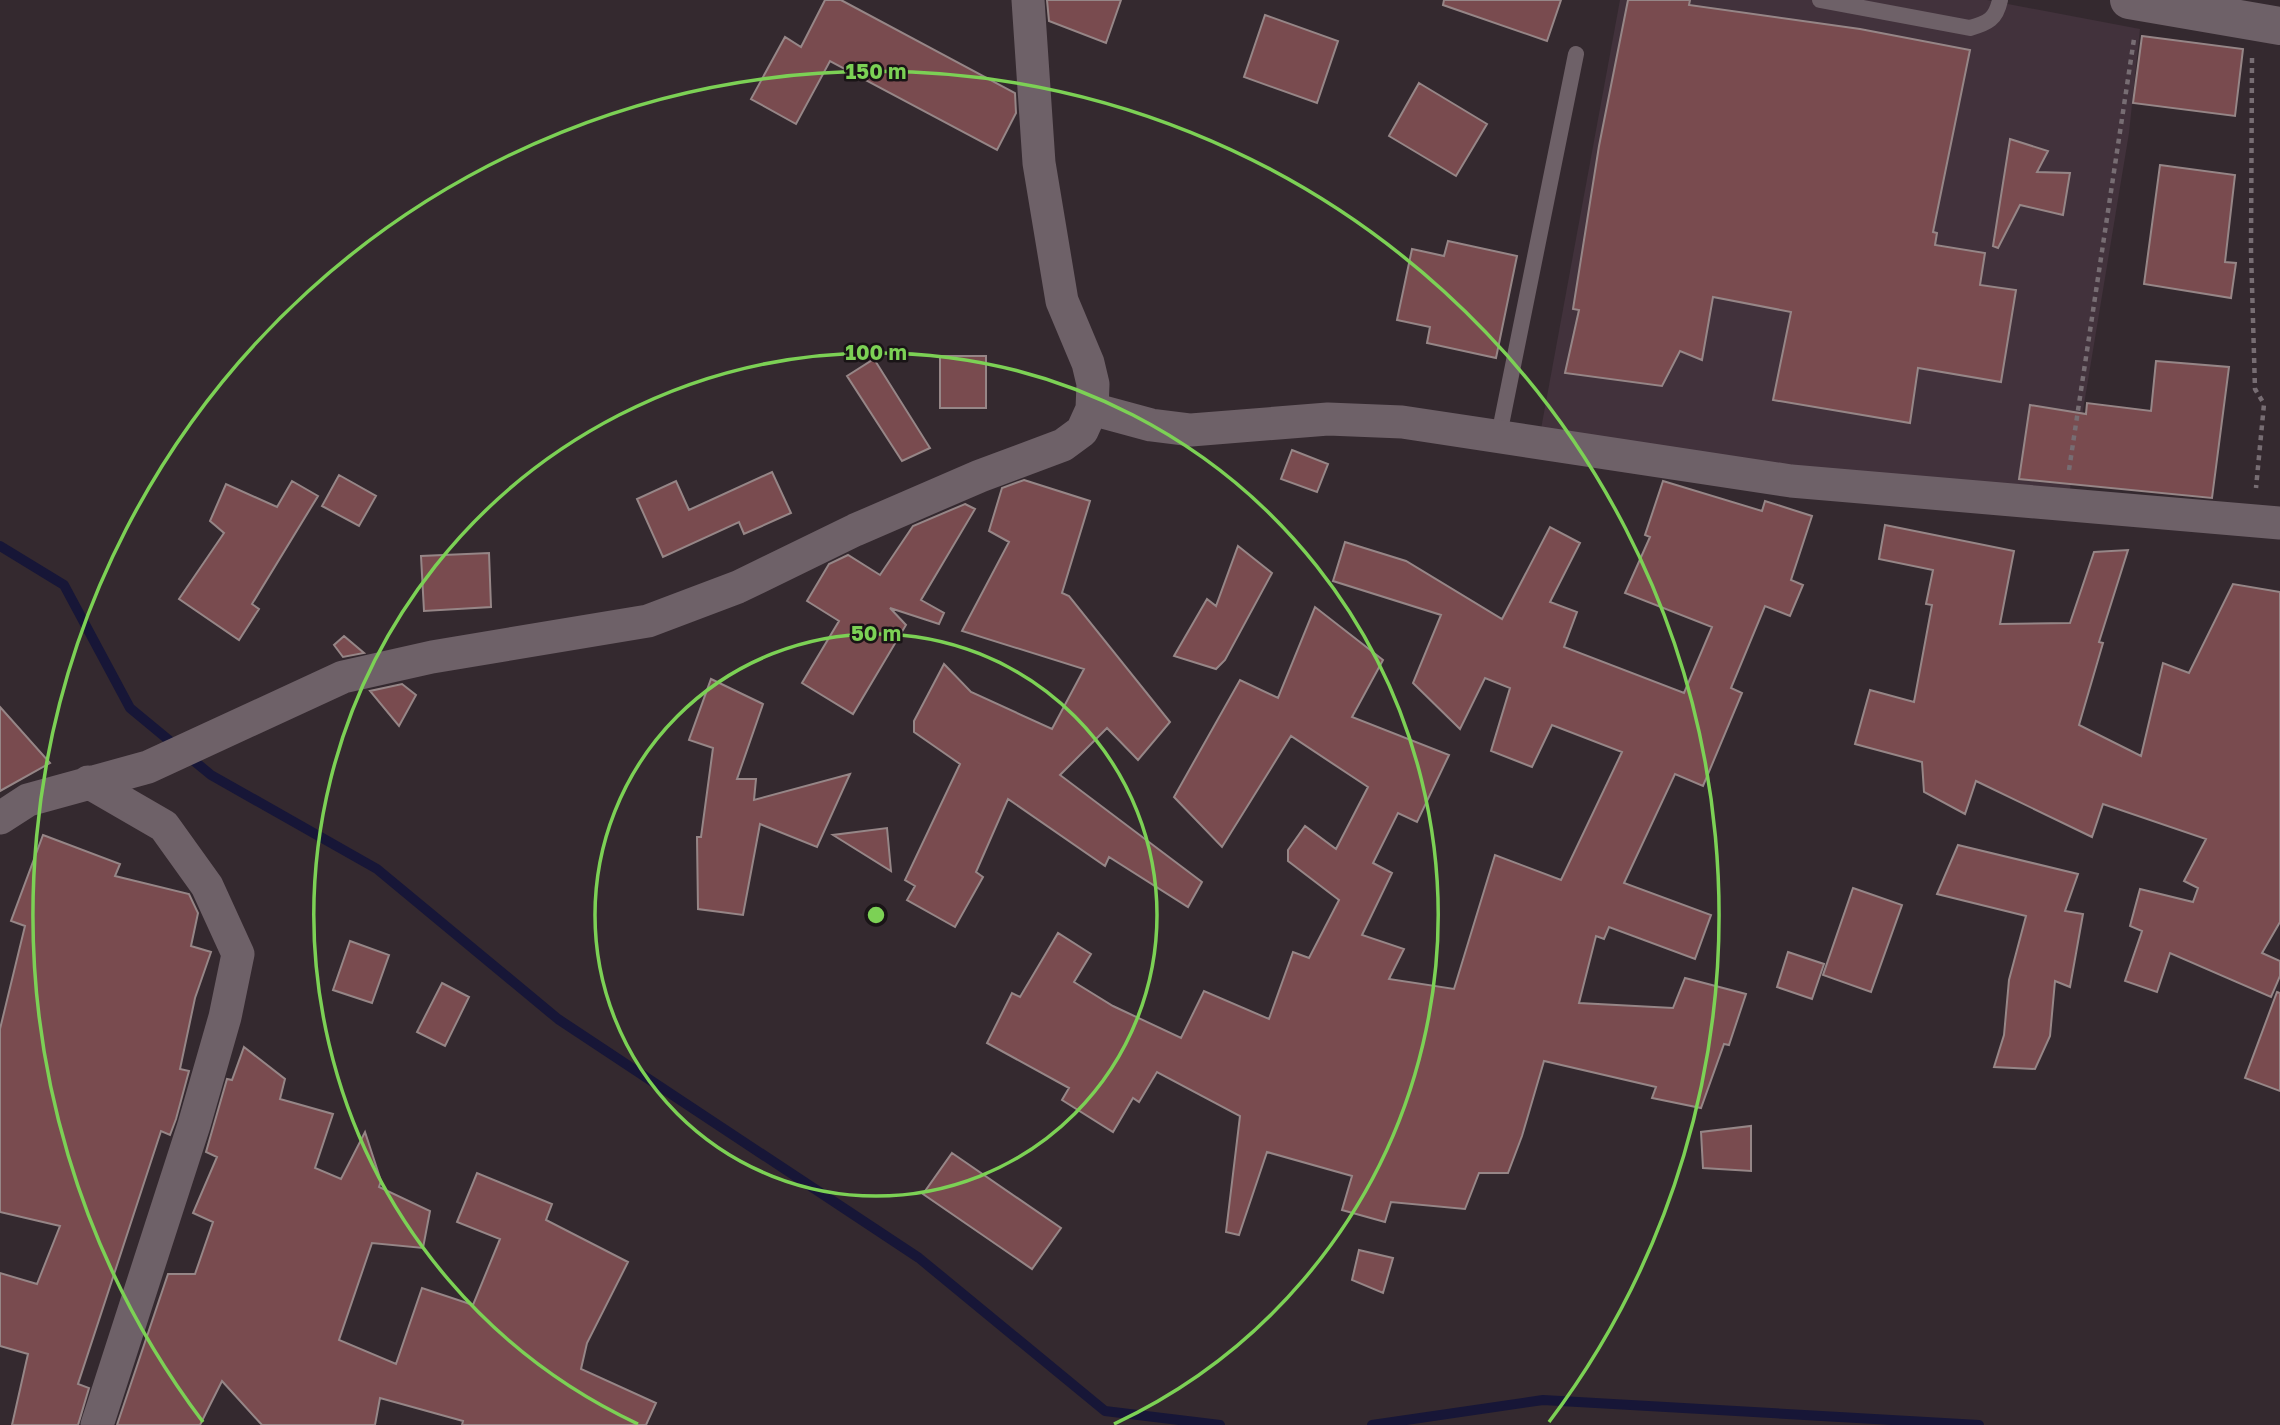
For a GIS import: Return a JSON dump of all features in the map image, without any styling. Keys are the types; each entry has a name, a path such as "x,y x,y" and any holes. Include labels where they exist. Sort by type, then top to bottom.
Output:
{"main road":[{"path":"2134,1 2268,24"}],"street":[{"path":"0,818 28,800 148,767 343,677 432,657 648,621 738,587 855,530 980,476 1063,445 1082,431 1092,408 1093,384 1088,363 1062,301 1038,163 1028,0"},
{"path":"1092,408 1150,425 1191,430 1328,418 1402,422 1791,481 2267,522"},
{"path":"88,782 164,826 207,886 238,954 225,1017 194,1125 97,1425"}],"lane":[{"path":"1820,0 1970,28 1988,23 1997,13 2000,0"},
{"path":"1499,435 1576,54"}],"path":[{"path":"2064,505 2123,130 2134,1"},
{"path":"2267,522 2264,404 2255,388 2251,251 2253,50 2268,24"}],"shaded area":[{"path":"1620,0 1987,0 2140,29 2129,133 2068,501 1774,463 1541,429"}],"building":[{"path":"825,0 841,0 1015,93 1016,113 997,150 830,61 796,124 751,99 785,37 801,47"},
{"path":"1047,0 1121,0 1106,43 1049,21"},
{"path":"1444,0 1561,0 1547,41 1443,5"},
{"path":"1628,0 1690,0 1689,5 1860,29 1970,50 1933,232 1937,233 1935,245 1985,253 1980,285 2016,290 2001,382 1918,368 1910,423 1773,400 1791,312 1713,297 1702,360 1680,351 1662,386 1565,373 1579,310 1573,309 1599,146"},
{"path":"1265,15 1338,41 1317,103 1244,77"},
{"path":"2142,36 2243,49 2235,116 2133,103"},
{"path":"1419,83 1487,124 1456,176 1389,136"},
{"path":"2010,139 2048,151 2037,172 2070,173 2063,215 2020,205 1998,248 1993,246"},
{"path":"2160,165 2235,175 2225,262 2236,263 2231,298 2144,284"},
{"path":"1448,241 1517,256 1496,358 1427,343 1430,327 1397,320 1412,249 1444,256"},
{"path":"940,356 986,356 986,408 940,408"},
{"path":"874,359 930,448 902,461 847,376"},
{"path":"2156,361 2229,367 2212,498 2019,479 2030,405 2086,414 2087,403 2151,411"},
{"path":"1292,450 1328,464 1317,492 1281,479"},
{"path":"772,472 791,513 744,534 739,522 663,557 637,499 676,481 689,510"},
{"path":"339,475 376,496 359,526 322,506"},
{"path":"1024,480 1090,501 1062,593 1069,596 1170,722 1138,760 1107,728 1060,775 1202,882 1188,907 1109,857 1105,866 1008,799 976,872 983,877 955,927 907,900 915,886 905,880 960,764 914,732 914,721 944,664 971,692 1052,729 1084,669 962,631 1009,542 989,531 1002,488"},
{"path":"292,481 318,496 252,604 259,609 239,640 179,599 224,533 210,521 226,484 277,507"},
{"path":"1663,481 1762,511 1765,501 1812,516 1791,580 1803,585 1790,616 1765,606 1731,688 1742,693 1703,786 1675,774 1624,883 1711,915 1695,959 1609,927 1604,939 1596,936 1579,1003 1673,1008 1685,978 1746,994 1729,1045 1724,1044 1701,1108 1652,1098 1656,1087 1544,1061 1508,1173 1479,1173 1465,1209 1391,1202 1385,1222 1342,1210 1352,1176 1267,1152 1239,1235 1226,1232 1240,1116 1157,1072 1139,1102 1133,1098 1113,1132 1062,1100 1069,1088 987,1043 1012,993 1020,997 1058,933 1091,954 1074,982 1113,1006 1181,1038 1204,991 1269,1019 1293,952 1309,958 1339,900 1288,861 1288,850 1305,826 1336,849 1368,787 1291,736 1222,847 1174,797 1240,680 1278,698 1315,607 1383,660 1352,717 1449,755 1417,822 1398,813 1373,863 1392,873 1362,935 1404,949 1389,979 1454,989 1495,855 1561,880 1622,752 1552,725 1532,767 1491,751 1510,688 1485,678 1460,729 1413,683 1441,615 1333,581 1345,542 1406,561 1502,619 1550,527 1580,543 1550,602 1577,612 1564,647 1684,693 1712,627 1625,593 1650,537 1645,535"},
{"path":"965,504 975,509 921,600 944,613 939,624 890,608 906,625 853,714 802,683 839,621 807,601 829,564 848,555 880,575 913,526"},
{"path":"1885,525 2014,551 2000,624 2070,623 2094,552 2128,550 2099,642 2103,643 2079,725 2141,756 2163,663 2189,673 2233,584 2280,592 2280,922 2262,953 2280,961 2280,976 2271,997 2170,953 2157,992 2125,981 2142,931 2130,926 2140,889 2193,902 2198,888 2184,881 2206,839 2103,804 2092,837 1976,781 1965,814 1924,792 1922,762 1855,744 1870,690 1914,702 1932,605 1926,604 1933,570 1879,559"},
{"path":"1238,546 1272,573 1225,660 1216,669 1174,656 1207,599 1216,606"},
{"path":"489,553 491,607 424,611 421,556"},
{"path":"344,636 364,653 343,657 334,645"},
{"path":"711,679 763,704 737,779 756,779 754,800 850,774 817,847 760,824 743,915 698,909 697,837 701,837 713,748 689,740"},
{"path":"402,684 416,695 399,726 370,691"},
{"path":"0,707 50,763 0,791"},
{"path":"887,828 891,871 833,835"},
{"path":"43,835 120,864 115,876 189,894 198,913 191,946 211,952 195,998 180,1069 189,1071 176,1119 170,1135 161,1131 78,1384 89,1388 78,1425 12,1425 28,1354 0,1346 0,1273 37,1284 60,1226 0,1212 0,1029 25,926 11,921"},
{"path":"1958,845 2078,874 2065,911 2083,914 2070,987 2055,981 2050,1036 2035,1069 1994,1067 2004,1035 2009,980 2026,916 1937,894"},
{"path":"1853,888 1902,905 1871,992 1823,975"},
{"path":"350,941 389,955 372,1003 333,990"},
{"path":"1788,952 1824,964 1812,999 1777,987"},
{"path":"442,983 469,997 445,1046 417,1032"},
{"path":"2277,992 2280,993 2280,1091 2245,1078"},
{"path":"244,1047 285,1079 280,1099 333,1114 315,1168 341,1179 365,1132 381,1181 379,1187 430,1211 423,1248 372,1243 339,1340 396,1364 422,1288 473,1305 500,1239 457,1222 477,1173 552,1204 546,1220 628,1262 587,1343 581,1369 656,1403 646,1425 462,1425 463,1421 380,1398 375,1425 262,1425 222,1381 200,1425 117,1425 168,1274 195,1274 213,1222 193,1213 217,1157 206,1152 227,1079 232,1080"},
{"path":"1751,1126 1751,1171 1703,1168 1701,1132"},
{"path":"952,1153 1061,1228 1032,1269 923,1194"},
{"path":"1359,1250 1393,1258 1383,1293 1352,1280"}],"waterway":[{"path":"0,546 64,585 130,708 211,775 377,869 558,1019 919,1258 1105,1411 1220,1425"},
{"path":"1372,1425 1543,1400 1979,1425"}]}
